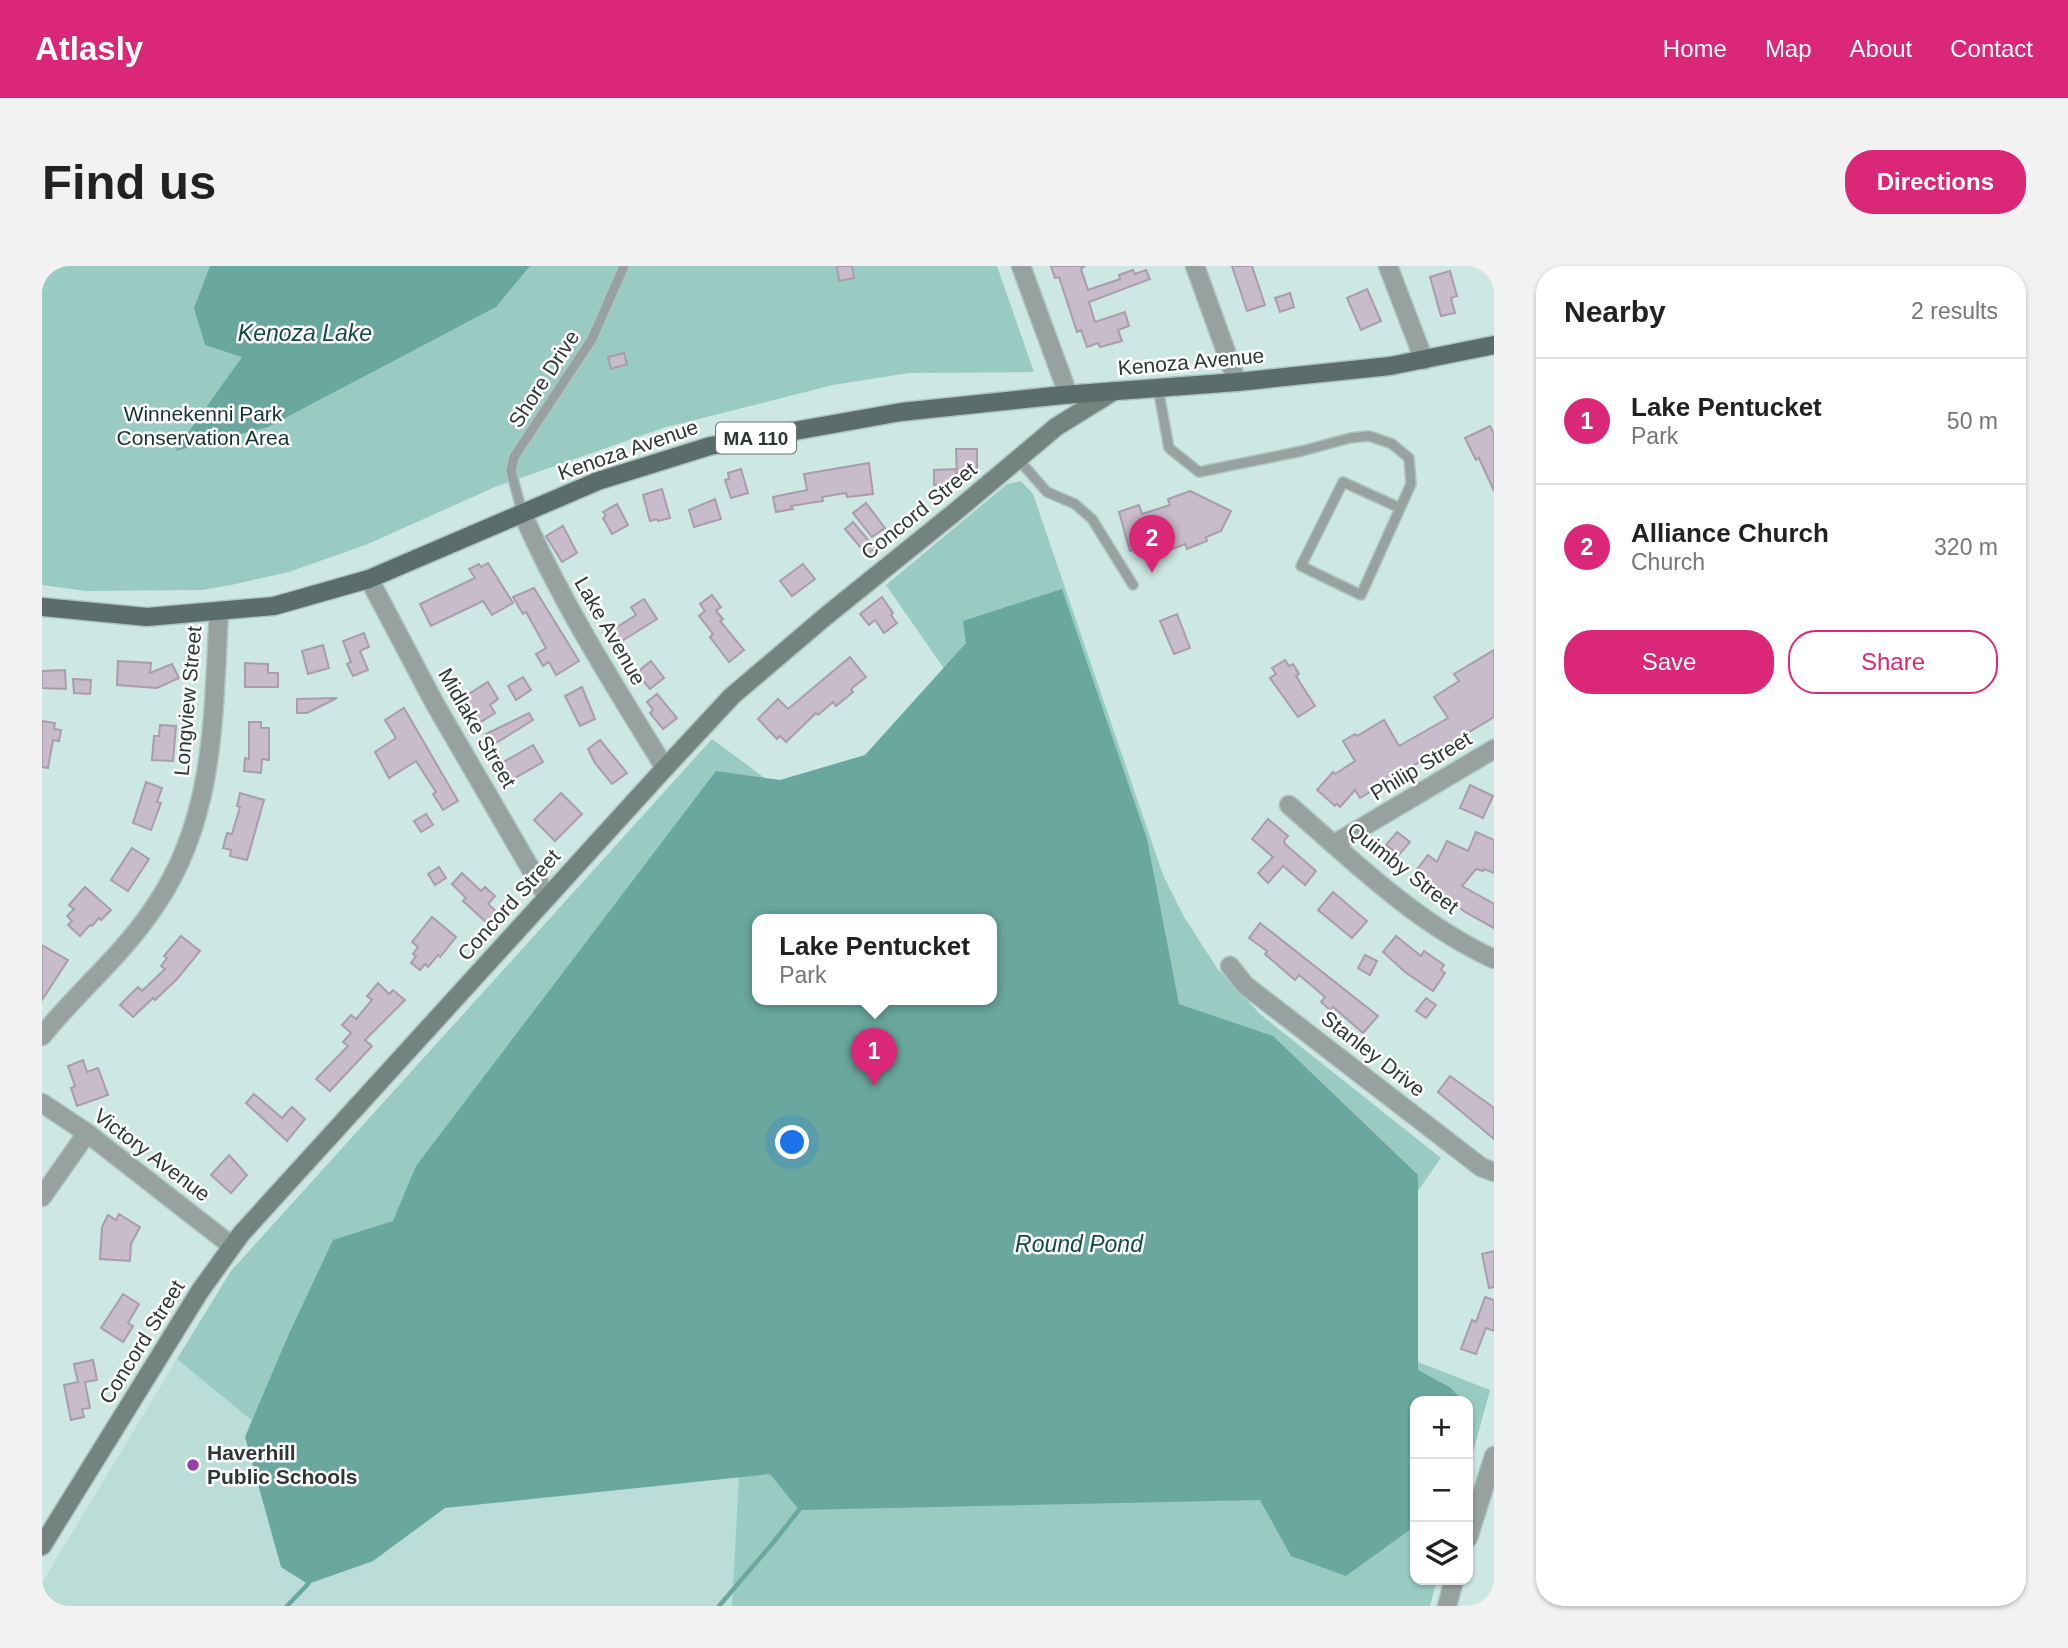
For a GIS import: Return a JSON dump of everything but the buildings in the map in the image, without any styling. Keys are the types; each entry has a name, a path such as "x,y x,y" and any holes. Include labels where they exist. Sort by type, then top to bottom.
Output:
{"main road":[{"name":"Kenoza Avenue","path":"42,607 147,617 274,606 369,579 598,481 710,446 901,412 1068,394 1237,382 1390,366 1494,345"},
{"name":"Concord Street","path":"42,1546 200,1291 250,1223 665,768 732,696 826,616 1056,427 1114,391"}],"street":[{"path":"1021,266 1068,394"},
{"path":"1195,266 1237,382"},
{"path":"1388,266 1424,360"},
{"name":"Lake Avenue","path":"522,512 541,555 578,624 665,768"},
{"name":"Midlake Street","path":"369,579 435,704 547,897"},
{"name":"Longview Street","path":"42,1036 112,960 157,903 190,841 208,771 219,611"},
{"name":"Philip Street","path":"1334,844 1490,755"},
{"name":"Quimby Street","path":"1289,805 1409,906 1475,950 1494,959"},
{"name":"Stanley Drive","path":"1230,966 1245,985 1481,1167 1494,1172"},
{"name":"Victory Avenue","path":"42,1103 87,1133 232,1246"},
{"path":"42,1197 87,1133"},
{"path":"1473,1523 1494,1458"},
{"path":"1447,1606 1453,1585"}],"lane":[{"name":"Shore Drive","path":"522,512 511,471 514,457 592,339 624,266"},
{"path":"1158,388 1170,449 1199,472 1369,436 1392,444 1409,458 1411,484 1362,595 1301,566 1343,482 1400,508"},
{"path":"1018,459 1047,492 1076,504 1092,519 1133,585"}],"shaded area":[{"name":"Haverhill Public Schools","path":"177,1359 261,1428 443,1490 742,1439 732,1606 42,1606 42,1583"}],"green space":[{"name":"Winnekenni Park Conservation Area","path":"42,266 997,266 1034,372 909,373 833,385 663,428 495,487 368,544 289,572 202,590 86,591 42,585"},
{"name":"Round Pond","path":"1021,481 1033,494 1163,875 1184,917 1217,968 1261,1015 1441,1158 1408,1205 1400,1355 1490,1390 1473,1453 1473,1396 1410,1396 1410,1585 1436,1585 1430,1606 732,1606 741,1439 261,1428 177,1359 231,1271 712,739 781,790 871,760 947,673 886,585 1007,484"}],"water":[{"name":"Kenoza Lake","path":"210,266 530,266 496,307 268,427 175,451 242,357 205,345 194,308"},
{"name":"Round Pond","path":"1062,589 1147,839 1179,1004 1273,1036 1418,1175 1418,1370 1451,1388 1458,1396 1410,1396 1410,1530 1346,1576 1291,1556 1260,1500 799,1510 770,1474 445,1508 373,1561 308,1584 281,1567 245,1437 333,1240 393,1221 416,1166 716,771 780,780 865,755 966,643 963,621"}],"waterway":[{"path":"719,1606 799,1510"},
{"path":"287,1606 308,1584"}],"place":[{"name":"Alliance Church","path":"1152,573"},
{"name":"Lake Pentucket","path":"874,1086"},
{"name":"Haverhill Public Schools","path":"193,1465"}]}
